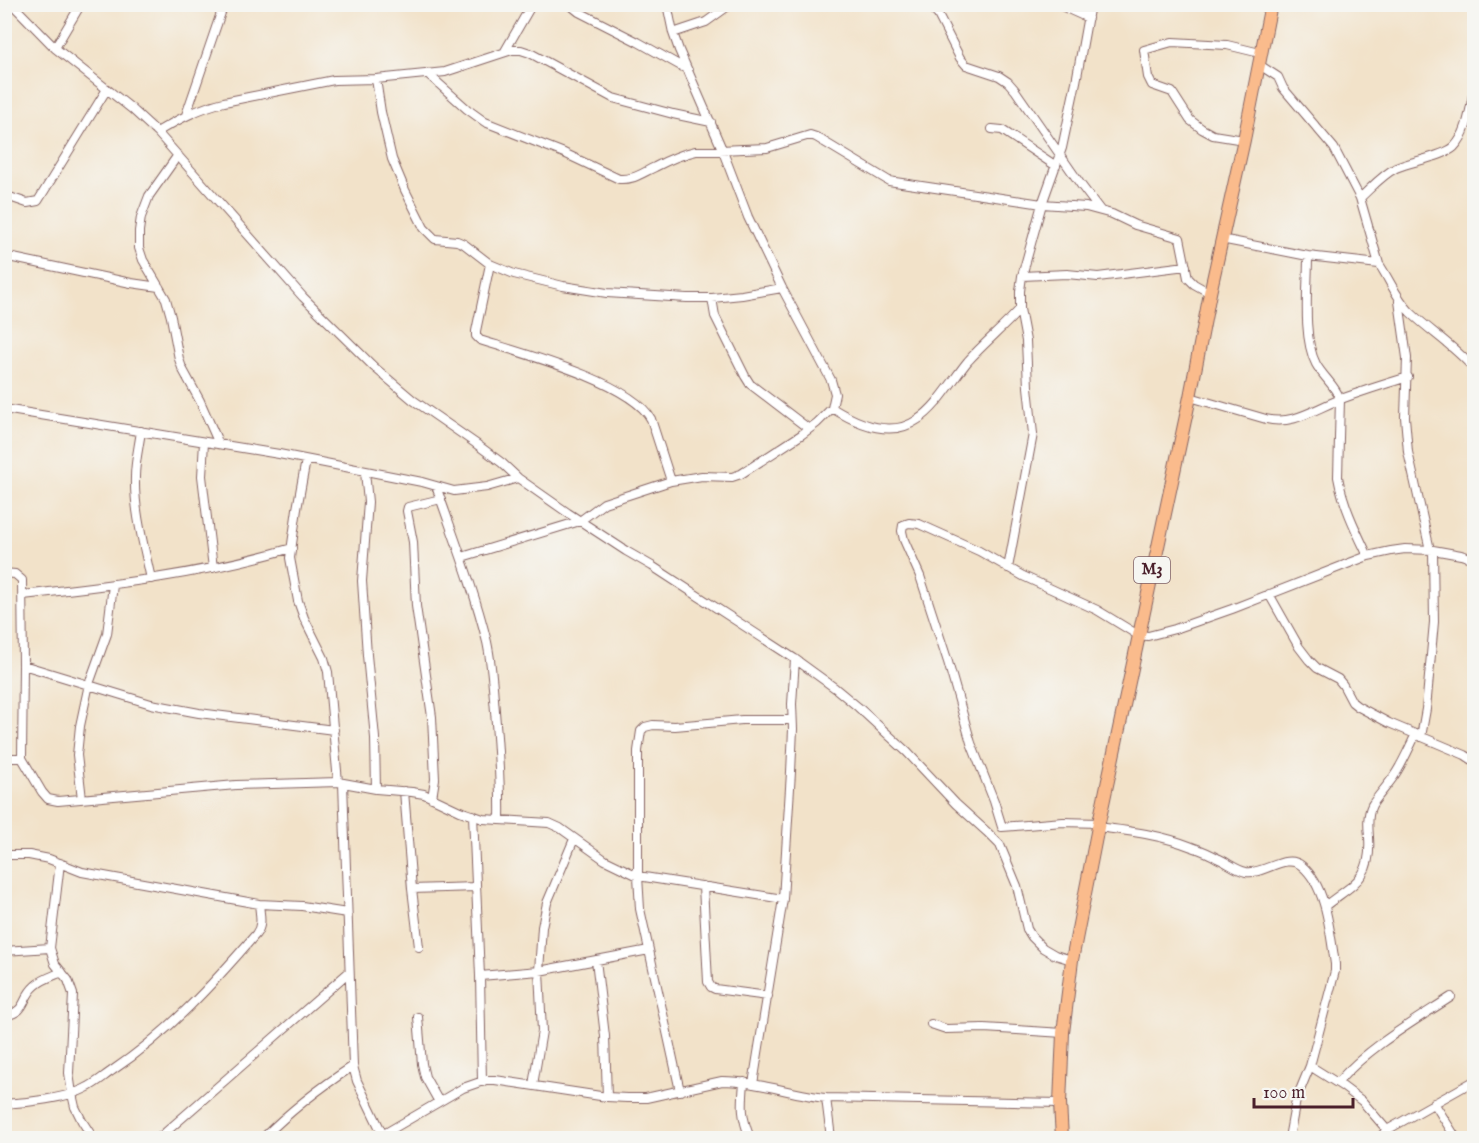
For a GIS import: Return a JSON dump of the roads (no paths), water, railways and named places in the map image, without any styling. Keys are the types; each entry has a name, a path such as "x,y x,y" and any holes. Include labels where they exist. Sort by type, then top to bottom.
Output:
{"main road":[{"name":"M3","path":"1062,1138 1060,1103 1063,1033 1072,960 1271,4"}],"street":[{"path":"12,4 55,48 132,109 157,132 303,297 374,368 518,478 580,521 795,659 858,707 907,752 961,810 999,845 1017,886 1027,929 1032,937 1043,948 1055,955 1072,960"},
{"path":"55,48 81,4"},
{"path":"186,115 224,4"},
{"path":"505,51 532,4"},
{"path":"569,4 579,12 688,70"},
{"path":"462,557 580,521 604,503 671,481 702,476 723,477 741,474 809,429 832,408 835,394 831,380 782,288 748,217 673,33 667,4"},
{"path":"673,33 706,22 731,4"},
{"path":"919,4 933,10 938,15 960,58 966,64 999,76 1008,82 1100,210"},
{"path":"1057,4 1088,18"},
{"path":"1008,568 1034,434 1028,387 1026,341 1020,309 1022,276 1042,204 1060,155 1090,4"},
{"path":"1244,140 1213,135 1190,120 1173,92 1152,85 1148,77 1144,51 1172,42 1232,46 1259,59 1278,77 1283,88 1334,148 1360,198 1378,264 1399,299 1410,312 1473,367"},
{"path":"157,132 207,106 334,80 376,80 445,72 505,51 521,50 613,98 711,122"},
{"path":"428,74 485,122 564,153 619,178 635,178 686,153 707,149 767,148 810,135 816,136 895,182 1042,204 1100,210 1135,225 1180,238 1188,278 1210,293"},
{"path":"376,80 392,159 424,228 435,239 464,244 490,264 514,274 563,286 607,293 712,298 782,288"},
{"path":"4,195 27,203 38,201 107,89"},
{"path":"1360,198 1386,174 1397,168 1443,153 1455,146 1465,129 1474,90"},
{"path":"992,129 1002,130 1056,166"},
{"path":"178,155 149,196 141,218 139,248 143,260 166,299 182,368 219,444"},
{"path":"1221,239 1308,256 1378,264"},
{"path":"4,256 131,283 159,286"},
{"path":"1308,256 1307,326 1309,343 1317,365 1337,391 1340,399 1338,477 1352,523 1368,556"},
{"path":"490,264 476,336 480,340 591,377 626,396 646,411 651,419 671,481"},
{"path":"1022,276 1066,274 1098,277 1186,266"},
{"path":"712,298 715,316 750,384 809,429"},
{"path":"1325,906 1365,872 1370,852 1368,825 1372,804 1396,773 1418,735 1426,709 1434,622 1431,550 1408,452 1407,358 1399,299"},
{"path":"832,408 849,419 885,429 902,427 917,421 930,409 987,340 1020,309"},
{"path":"1190,397 1276,422 1287,421 1340,399 1408,377"},
{"path":"4,409 219,444 422,482 454,491 487,487 518,478"},
{"path":"141,431 135,476 136,497 151,579"},
{"path":"204,442 202,476 213,568"},
{"path":"306,460 291,548 291,568 304,618 324,658 328,672 340,782 353,1066 380,1137 463,1088 495,1080 607,1097 646,1098 722,1081 744,1082 826,1098 1060,1103"},
{"path":"365,472 368,502 362,580 375,738 376,789"},
{"path":"436,486 462,557 487,645 499,748 500,820"},
{"path":"432,798 435,778 432,717 416,606 413,542 406,511 408,507 441,499"},
{"path":"1002,827 971,743 920,576 904,540 903,525 919,524 980,551 1023,576 1097,610 1138,635 1148,636 1232,609 1368,556 1405,549 1431,550 1474,559"},
{"path":"23,595 151,579 252,560 291,548"},
{"path":"4,573 15,574 22,580 22,758 48,799 58,801 236,785 340,782 423,794 483,819 549,823 560,828 605,860 638,876 783,899"},
{"path":"82,799 77,755 80,726 89,684 107,633 113,585"},
{"path":"1269,594 1299,648 1317,668 1338,679 1352,702 1389,723 1465,755 1474,761"},
{"path":"753,1084 783,899 795,659"},
{"path":"23,665 151,704 199,713 334,730"},
{"path":"680,1091 640,909 638,751 641,731 653,725 792,720"},
{"path":"4,758 22,758"},
{"path":"404,791 419,947"},
{"path":"473,815 482,1082"},
{"path":"987,832 1002,827 1063,822 1099,825 1168,838 1250,873 1290,861 1301,864 1313,877 1321,891 1335,971 1310,1066 1296,1100 1289,1138"},
{"path":"533,1085 543,1031 539,971 542,927 547,903 573,839"},
{"path":"4,855 29,855 49,859 82,872 259,904 302,906 347,913"},
{"path":"60,863 50,948 55,964 68,980 73,994 69,1073 75,1107 93,1138"},
{"path":"703,886 708,982 715,989 768,996"},
{"path":"412,889 476,887"},
{"path":"4,1104 72,1094 86,1088 127,1060 168,1027 222,974 260,929 259,904"},
{"path":"4,951 50,948"},
{"path":"480,976 539,971 649,950"},
{"path":"596,960 605,1036 607,1097"},
{"path":"4,1016 22,1008 33,987 62,972"},
{"path":"159,1138 349,972"},
{"path":"1337,1083 1367,1053 1451,997"},
{"path":"418,1017 424,1070 429,1087 439,1102"},
{"path":"931,1024 946,1029 984,1028 1063,1033"},
{"path":"263,1138 327,1083 353,1066"},
{"path":"1310,1066 1362,1101 1387,1130"},
{"path":"1379,1138 1387,1130 1474,1081"},
{"path":"744,1082 742,1110 750,1138"},
{"path":"826,1098 831,1138"},
{"path":"1434,1103 1456,1138"}]}
